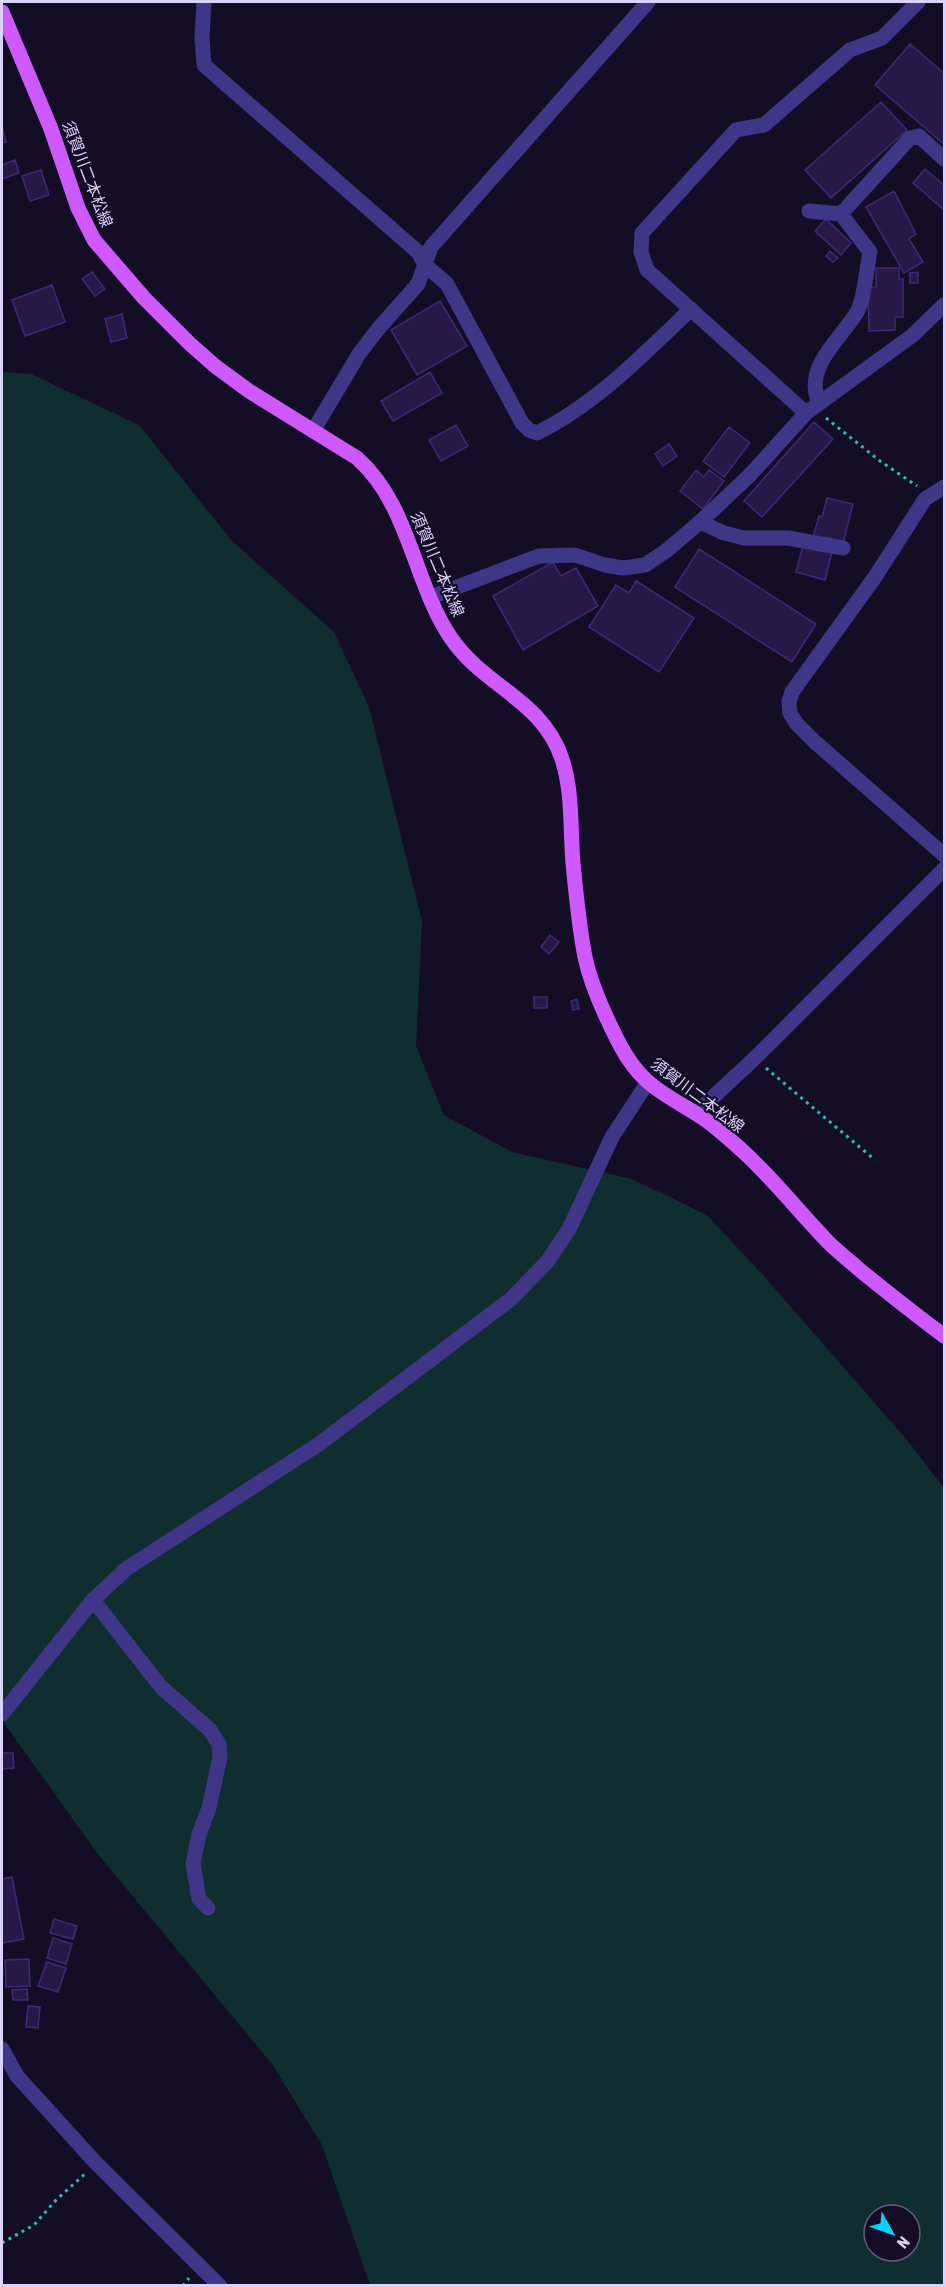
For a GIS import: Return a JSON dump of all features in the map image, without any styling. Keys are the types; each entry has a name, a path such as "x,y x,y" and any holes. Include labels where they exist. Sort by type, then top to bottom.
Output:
{"main road":[{"name":"須賀川二本松線","path":"2,12 51,129 78,208 94,240 144,298 215,366 249,391 357,458 371,471 379,481 403,526 431,597 450,636 469,661 535,713 547,726 561,758 570,796 573,863 585,957 592,980 619,1043 635,1069 648,1082 697,1112 763,1170 829,1244 879,1286 945,1336"}],"street":[{"path":"204,2 202,38 204,65 418,252 425,265 447,284 522,423 529,430 537,433 553,425 607,385 691,309"},
{"path":"313,431 359,354 418,284 431,247 648,2"},
{"path":"813,408 646,270 641,252 642,233 736,130 764,125 850,50 882,38 918,2"},
{"path":"841,214 910,138 919,136 945,159"},
{"path":"809,211 841,214 870,252 858,310 831,345 820,368 814,387 813,408"},
{"path":"431,597 538,556 574,555 623,568 645,565 666,551 700,522 750,475 813,408 913,335 945,305"},
{"path":"938,491 925,499 875,577 801,677 789,702 790,713 796,723 815,742 945,855"},
{"path":"700,522 724,533 744,538 788,538 843,548"},
{"path":"697,1112 755,1058 945,869"},
{"path":"2,1714 93,1600 126,1569 319,1444 511,1299 528,1283 547,1262 568,1229 612,1137 648,1082"},
{"path":"93,1600 161,1688 210,1730 219,1744 220,1757 209,1808 199,1834 193,1864 199,1899 208,1908"},
{"path":"2,2049 17,2076 96,2163 220,2286"}],"path":[{"path":"813,408 880,461 938,491"},
{"path":"755,1058 874,1160"},
{"path":"2,2243 34,2225 56,2200 96,2163"}],"green space":[{"path":"2,372 31,374 139,425 232,541 334,632 369,707 422,921 416,1046 444,1115 512,1152 632,1179 707,1215 762,1274 907,1440 944,1488 944,2285 370,2285 322,2145 272,2064 97,1853 6,1726 2,1714"}],"building":[{"path":"910,44 944,73 944,144 875,85"},
{"path":"881,102 907,130 831,198 805,170"},
{"path":"2,127 6,142 2,143"},
{"path":"15,160 19,173 2,179 2,165"},
{"path":"925,169 944,185 944,210 913,183"},
{"path":"41,170 49,195 30,201 22,176"},
{"path":"894,191 916,234 909,239 923,262 904,273 866,207"},
{"path":"826,219 851,243 841,255 815,231"},
{"path":"830,251 838,258 833,262 826,256"},
{"path":"876,268 899,268 899,279 903,279 903,317 895,317 895,330 869,331 868,287 876,287"},
{"path":"92,272 105,289 95,296 82,279"},
{"path":"918,272 918,283 910,283 910,273"},
{"path":"52,285 65,322 25,336 12,300"},
{"path":"440,301 467,346 417,375 391,330"},
{"path":"122,314 127,338 111,342 105,319"},
{"path":"430,372 442,393 393,421 381,401"},
{"path":"814,422 833,439 762,517 744,501"},
{"path":"456,425 468,446 441,461 429,440"},
{"path":"729,427 750,443 724,477 703,461"},
{"path":"669,444 677,456 663,466 655,454"},
{"path":"696,470 704,477 709,470 724,481 703,509 680,491"},
{"path":"827,498 853,504 843,544 813,537"},
{"path":"803,545 832,552 825,580 796,572"},
{"path":"699,549 816,624 792,662 675,587"},
{"path":"553,562 561,576 576,568 598,606 523,650 493,596"},
{"path":"636,581 694,618 659,672 589,627 616,585 629,593"},
{"path":"550,935 559,942 549,954 541,947"},
{"path":"534,997 547,997 547,1008 534,1008"},
{"path":"577,999 579,1009 573,1010 571,1001"},
{"path":"2,1753 13,1753 14,1768 2,1769"},
{"path":"12,1877 24,1939 2,1943 2,1879"},
{"path":"54,1919 77,1926 73,1939 50,1933"},
{"path":"53,1938 72,1944 66,1964 47,1958"},
{"path":"29,1959 30,1986 6,1987 5,1960"},
{"path":"47,1962 66,1968 58,1992 38,1986"},
{"path":"27,1989 28,2000 13,2000 12,1990"},
{"path":"28,2006 40,2007 38,2028 26,2027"}]}
